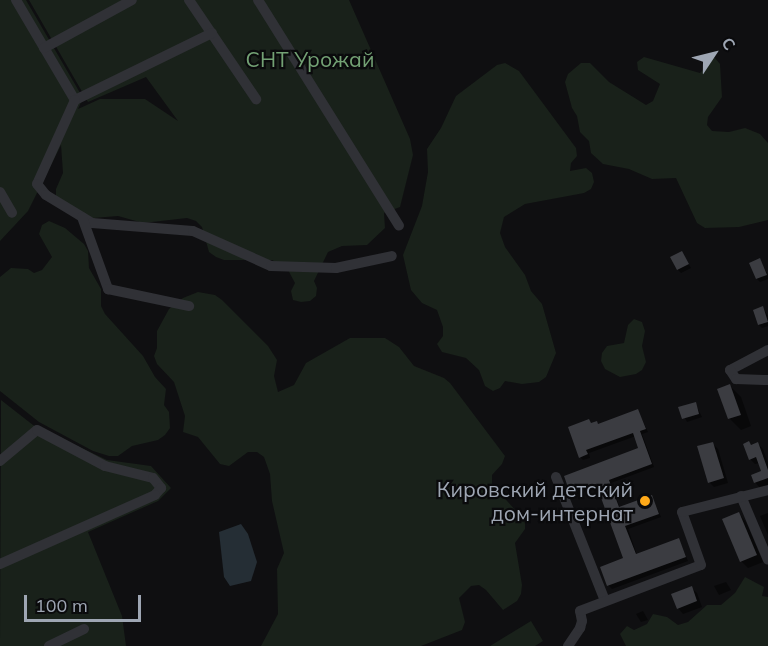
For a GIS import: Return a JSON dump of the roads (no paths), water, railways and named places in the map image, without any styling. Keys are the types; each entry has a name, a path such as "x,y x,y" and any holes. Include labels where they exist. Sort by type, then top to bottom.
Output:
{"street":[{"path":"16,0 75,100"},
{"path":"44,48 132,0"},
{"path":"189,0 256,99"},
{"path":"258,0 399,226"},
{"path":"212,33 75,100 37,184 46,195 92,224 193,231 271,266 336,268 392,256"},
{"path":"0,192 12,213"},
{"path":"82,217 108,289 189,306"},
{"path":"768,350 730,370 736,379 768,380"},
{"path":"0,461 37,430 105,466 153,478 161,488 155,495 0,564"},
{"path":"556,477 605,601"},
{"path":"568,646 580,628 582,621 580,610 701,565 682,512 768,490"},
{"path":"741,496 768,560"},
{"path":"50,646 84,629"}],"place":[{"name":"Кировский детский дом-интернат","path":"645,501"}],"park label":[{"name":"СНТ Урожай","path":"310,59"}]}
